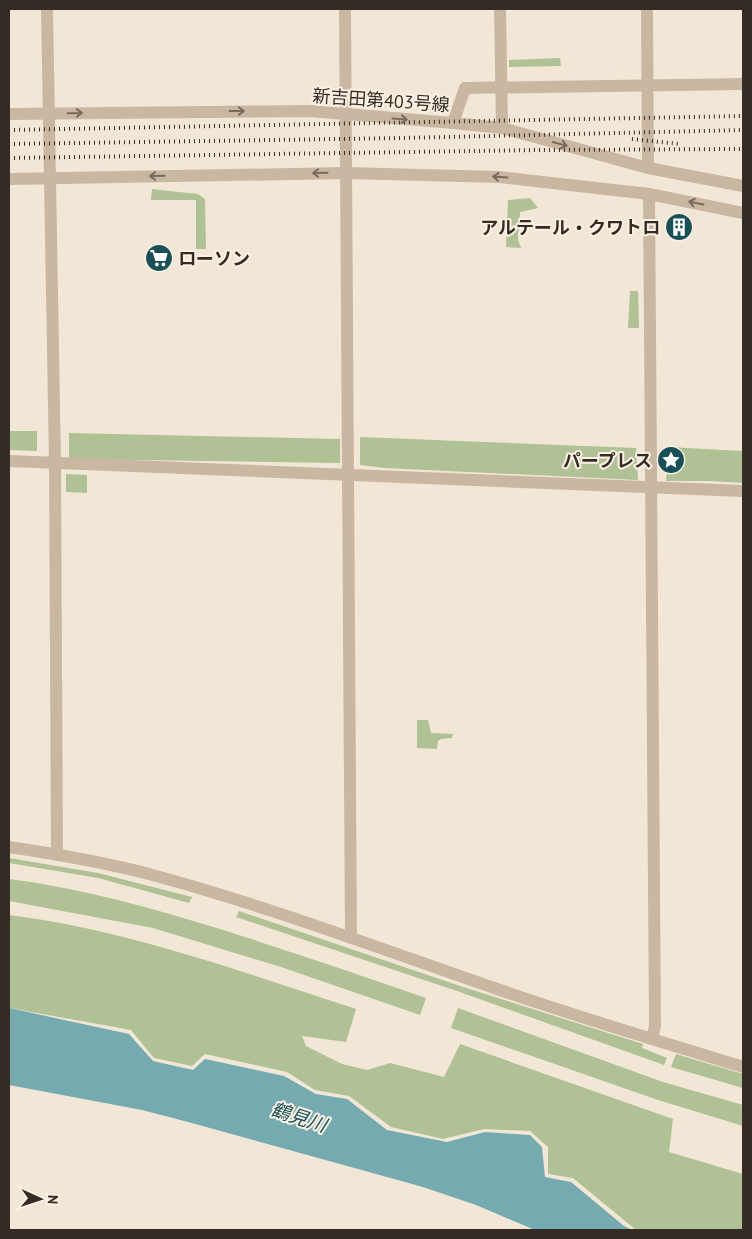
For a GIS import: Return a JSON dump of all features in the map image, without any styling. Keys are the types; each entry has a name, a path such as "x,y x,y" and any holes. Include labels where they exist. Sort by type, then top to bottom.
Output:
{"street":[{"path":"47,9 55,463 57,855"},
{"path":"345,9 351,938"},
{"path":"500,9 502,128"},
{"path":"648,9 648,168"},
{"path":"453,123 465,88 743,84"},
{"name":"新吉田第403号線","path":"9,114 310,111 453,123 502,128 648,168 743,186"},
{"path":"9,179 346,173 499,177 649,194 743,213"},
{"path":"649,194 655,1016 652,1039"},
{"path":"9,462 743,491"},
{"path":"9,847 147,874 205,890 562,1011 743,1067"}],"green space":[{"path":"560,58 561,66 509,67 509,60"},
{"path":"152,189 198,194 205,199 206,249 196,249 196,200 151,200"},
{"path":"530,198 538,208 520,212 518,240 521,248 506,247 508,200"},
{"path":"630,291 638,291 639,328 628,328"},
{"path":"9,431 37,431 37,451 9,450"},
{"path":"69,433 340,439 340,463 69,459"},
{"path":"360,437 636,448 638,480 384,468 360,465"},
{"path":"668,447 743,451 743,483 666,481"},
{"path":"66,474 87,475 87,493 66,492"},
{"path":"417,720 428,720 431,733 453,734 452,738 438,741 437,749 417,748"},
{"path":"9,858 98,873 192,897 189,903 98,878 9,863"},
{"path":"9,879 116,899 220,929 426,998 420,1015 281,967 153,928 9,901"},
{"path":"239,911 460,986 643,1044 642,1048 667,1058 664,1065 457,991 236,917"},
{"path":"9,915 97,931 141,942 227,967 356,1009 346,1042 302,1036 306,1046 342,1064 367,1070 390,1063 444,1077 460,1044 673,1119 669,1152 743,1174 743,1230 636,1230 573,1178 548,1174 548,1147 530,1131 484,1129 443,1139 391,1127 349,1096 315,1090 287,1072 205,1054 192,1066 154,1058 131,1030 9,1008"},
{"path":"458,1008 663,1082 743,1105 743,1126 658,1100 451,1028"},
{"path":"676,1054 743,1074 743,1088 671,1067"}],"water":[{"name":"鶴見川","path":"9,1008 129,1034 153,1061 193,1070 205,1059 284,1076 316,1094 347,1099 387,1130 447,1142 485,1132 530,1135 542,1147 545,1177 571,1182 624,1226 632,1230 535,1230 476,1205 423,1187 188,1122 142,1110 9,1085"}],"railway":[{"path":"9,130 743,116"},
{"path":"9,144 403,138 743,130"},
{"path":"632,139 679,144"},
{"path":"9,158 743,149"}],"place":[{"name":"アルテール・クワトロ","path":"679,227"},
{"name":"ローソン","path":"159,258"},
{"name":"パープレス","path":"671,460"}]}
